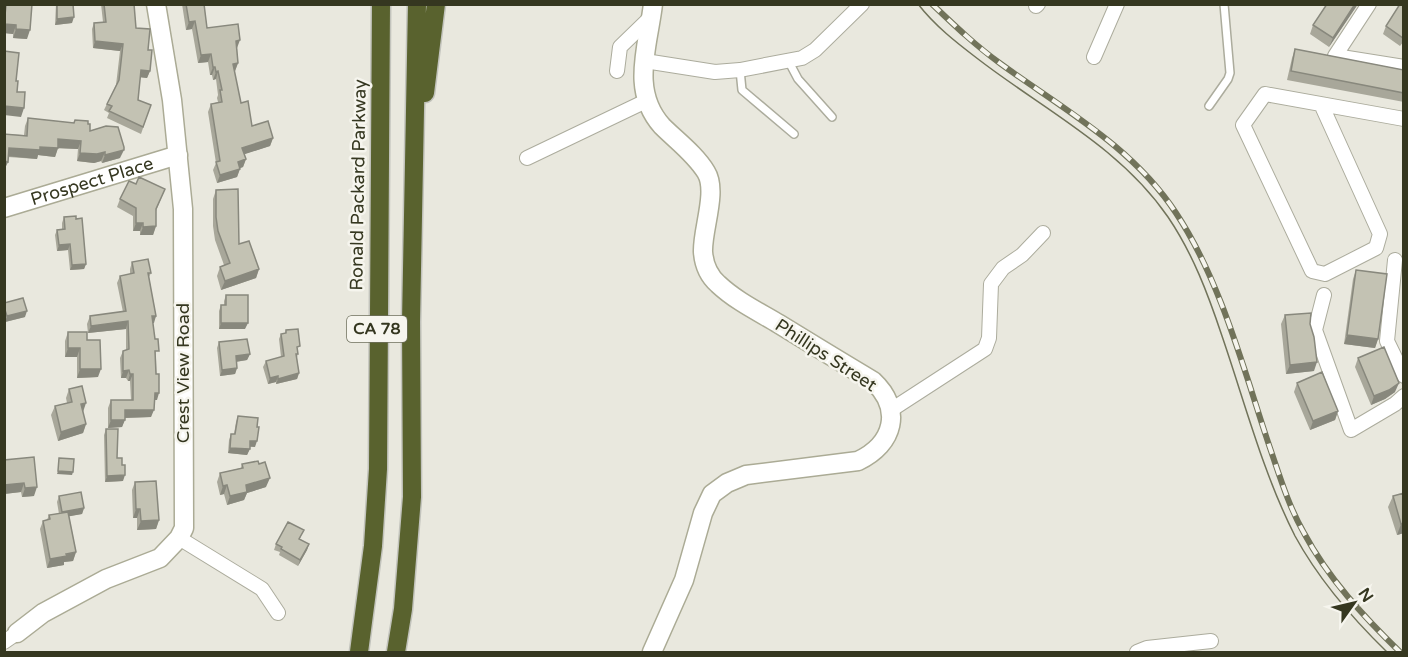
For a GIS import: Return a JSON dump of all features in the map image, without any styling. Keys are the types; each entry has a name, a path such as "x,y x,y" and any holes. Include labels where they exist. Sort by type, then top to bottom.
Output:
{"highway":[{"name":"Ronald Packard Parkway","path":"359,652 373,546 378,469 381,4"},
{"name":"CA 78","path":"396,652 403,609 412,497 411,321 417,4"},
{"path":"415,160 433,41 436,4"}],"street":[{"name":"Crest View Road","path":"156,4 178,155 183,209 184,528 179,538"},
{"path":"645,61 715,72 789,62 802,58 815,50 862,4"},
{"path":"1094,57 1117,4"},
{"path":"1369,4 1335,56 1404,67"},
{"path":"617,71 620,47 653,10"},
{"name":"Phillips Street","path":"652,652 684,580 703,513 712,494 727,483 746,475 858,461 874,452 886,440 890,427 891,410 884,393 873,381 745,304 719,285 705,266 703,252 711,188 708,173 662,125 646,101 642,76 653,10"},
{"path":"1321,104 1380,234 1376,248 1325,274 1312,271 1243,125 1265,94 1321,104 1404,119"},
{"path":"527,159 646,101"},
{"name":"Prospect Place","path":"4,208 178,155"},
{"path":"891,410 985,349 989,338 991,284 1003,268 1022,255 1043,233"},
{"path":"1395,260 1388,341 1404,376"},
{"path":"1324,295 1315,330 1351,430 1395,404 1404,396"},
{"path":"11,637 43,613 106,579 160,558 179,538 262,589 278,613"},
{"path":"1137,652 1147,648 1211,641"}],"lane":[{"path":"1209,106 1230,73 1224,4"},
{"path":"789,62 798,79 832,117"},
{"path":"740,70 742,90 794,134"}],"building":[{"path":"4,4 32,4 30,30 16,29 16,25 4,24 6,6"},
{"path":"57,4 73,4 74,17 57,19"},
{"path":"104,4 134,4 136,28 150,29 148,50 152,50 150,71 141,70 138,100 151,105 143,127 109,111 112,106 107,104 119,80 123,44 95,41 94,23 106,22"},
{"path":"186,4 204,4 207,28 238,24 240,40 236,41 238,63 233,64 241,103 248,101 252,126 268,121 273,138 242,148 246,159 238,162 240,169 220,175 216,162 220,161 211,104 222,102 220,90 222,90 218,71 216,72 213,67 211,54 201,55 195,21 189,22"},
{"path":"1327,4 1355,4 1333,38 1313,25"},
{"path":"1400,4 1404,4 1403,38 1386,26"},
{"path":"1295,49 1404,70 1404,93 1291,71"},
{"path":"4,51 19,53 17,92 25,92 24,108 4,106"},
{"path":"28,118 74,123 75,120 88,121 90,131 106,126 118,127 124,150 105,155 105,152 80,153 81,141 58,139 58,148 40,147 40,150 9,148 8,162 4,161 4,134 27,136"},
{"path":"139,177 165,189 156,209 156,226 143,227 143,223 136,223 136,208 120,199 129,181 136,184"},
{"path":"238,189 239,244 249,241 259,269 225,281 220,267 230,263 218,231 216,190"},
{"path":"76,216 76,219 82,218 86,264 72,265 70,244 59,245 57,230 65,229 64,217"},
{"path":"148,259 151,273 148,273 156,316 152,316 159,351 155,351 156,374 159,374 159,393 155,393 154,410 125,410 125,420 111,420 111,400 133,400 133,374 130,374 129,370 123,371 123,351 129,349 128,321 91,326 90,316 126,311 120,276 134,273 132,262"},
{"path":"1356,270 1387,274 1378,339 1347,335"},
{"path":"226,295 248,295 248,323 221,323 221,305 226,305"},
{"path":"23,298 27,311 7,316 4,303"},
{"path":"1311,313 1310,324 1317,362 1290,365 1285,315"},
{"path":"298,329 300,346 297,347 298,354 296,354 299,373 278,379 278,376 270,378 266,361 284,356 281,334 286,333 286,330"},
{"path":"68,332 87,332 87,340 100,340 101,369 80,369 80,348 68,348"},
{"path":"247,339 250,354 236,356 237,368 222,370 219,342"},
{"path":"1384,347 1399,383 1374,396 1358,358"},
{"path":"1322,372 1338,411 1313,421 1297,383"},
{"path":"82,386 86,403 81,404 86,424 61,432 55,406 72,402 69,389"},
{"path":"238,416 258,418 257,441 250,441 250,449 230,448 231,434 235,434"},
{"path":"106,429 118,429 117,458 122,458 125,475 107,476"},
{"path":"34,457 37,487 25,488 24,483 4,485 4,460"},
{"path":"59,458 74,459 73,472 58,471"},
{"path":"258,461 259,464 265,462 270,478 246,485 247,492 230,496 227,485 223,486 220,473 243,468 242,464"},
{"path":"156,481 159,520 141,521 140,509 136,509 135,482"},
{"path":"81,492 84,508 62,512 59,496"},
{"path":"1404,493 1404,523 1401,524 1393,496"},
{"path":"68,512 76,552 50,559 43,521 50,519 49,515"},
{"path":"288,522 304,530 299,539 309,544 300,560 276,544"}],"tram line":[{"path":"918,4 962,47 1104,150 1149,192 1168,217 1185,245 1205,290 1273,488 1295,536 1337,598 1387,652"}],"railway":[{"path":"932,4 992,57 1096,131 1139,168 1159,189 1192,239 1219,297 1281,481 1299,523 1335,581 1360,611 1400,652"}]}
